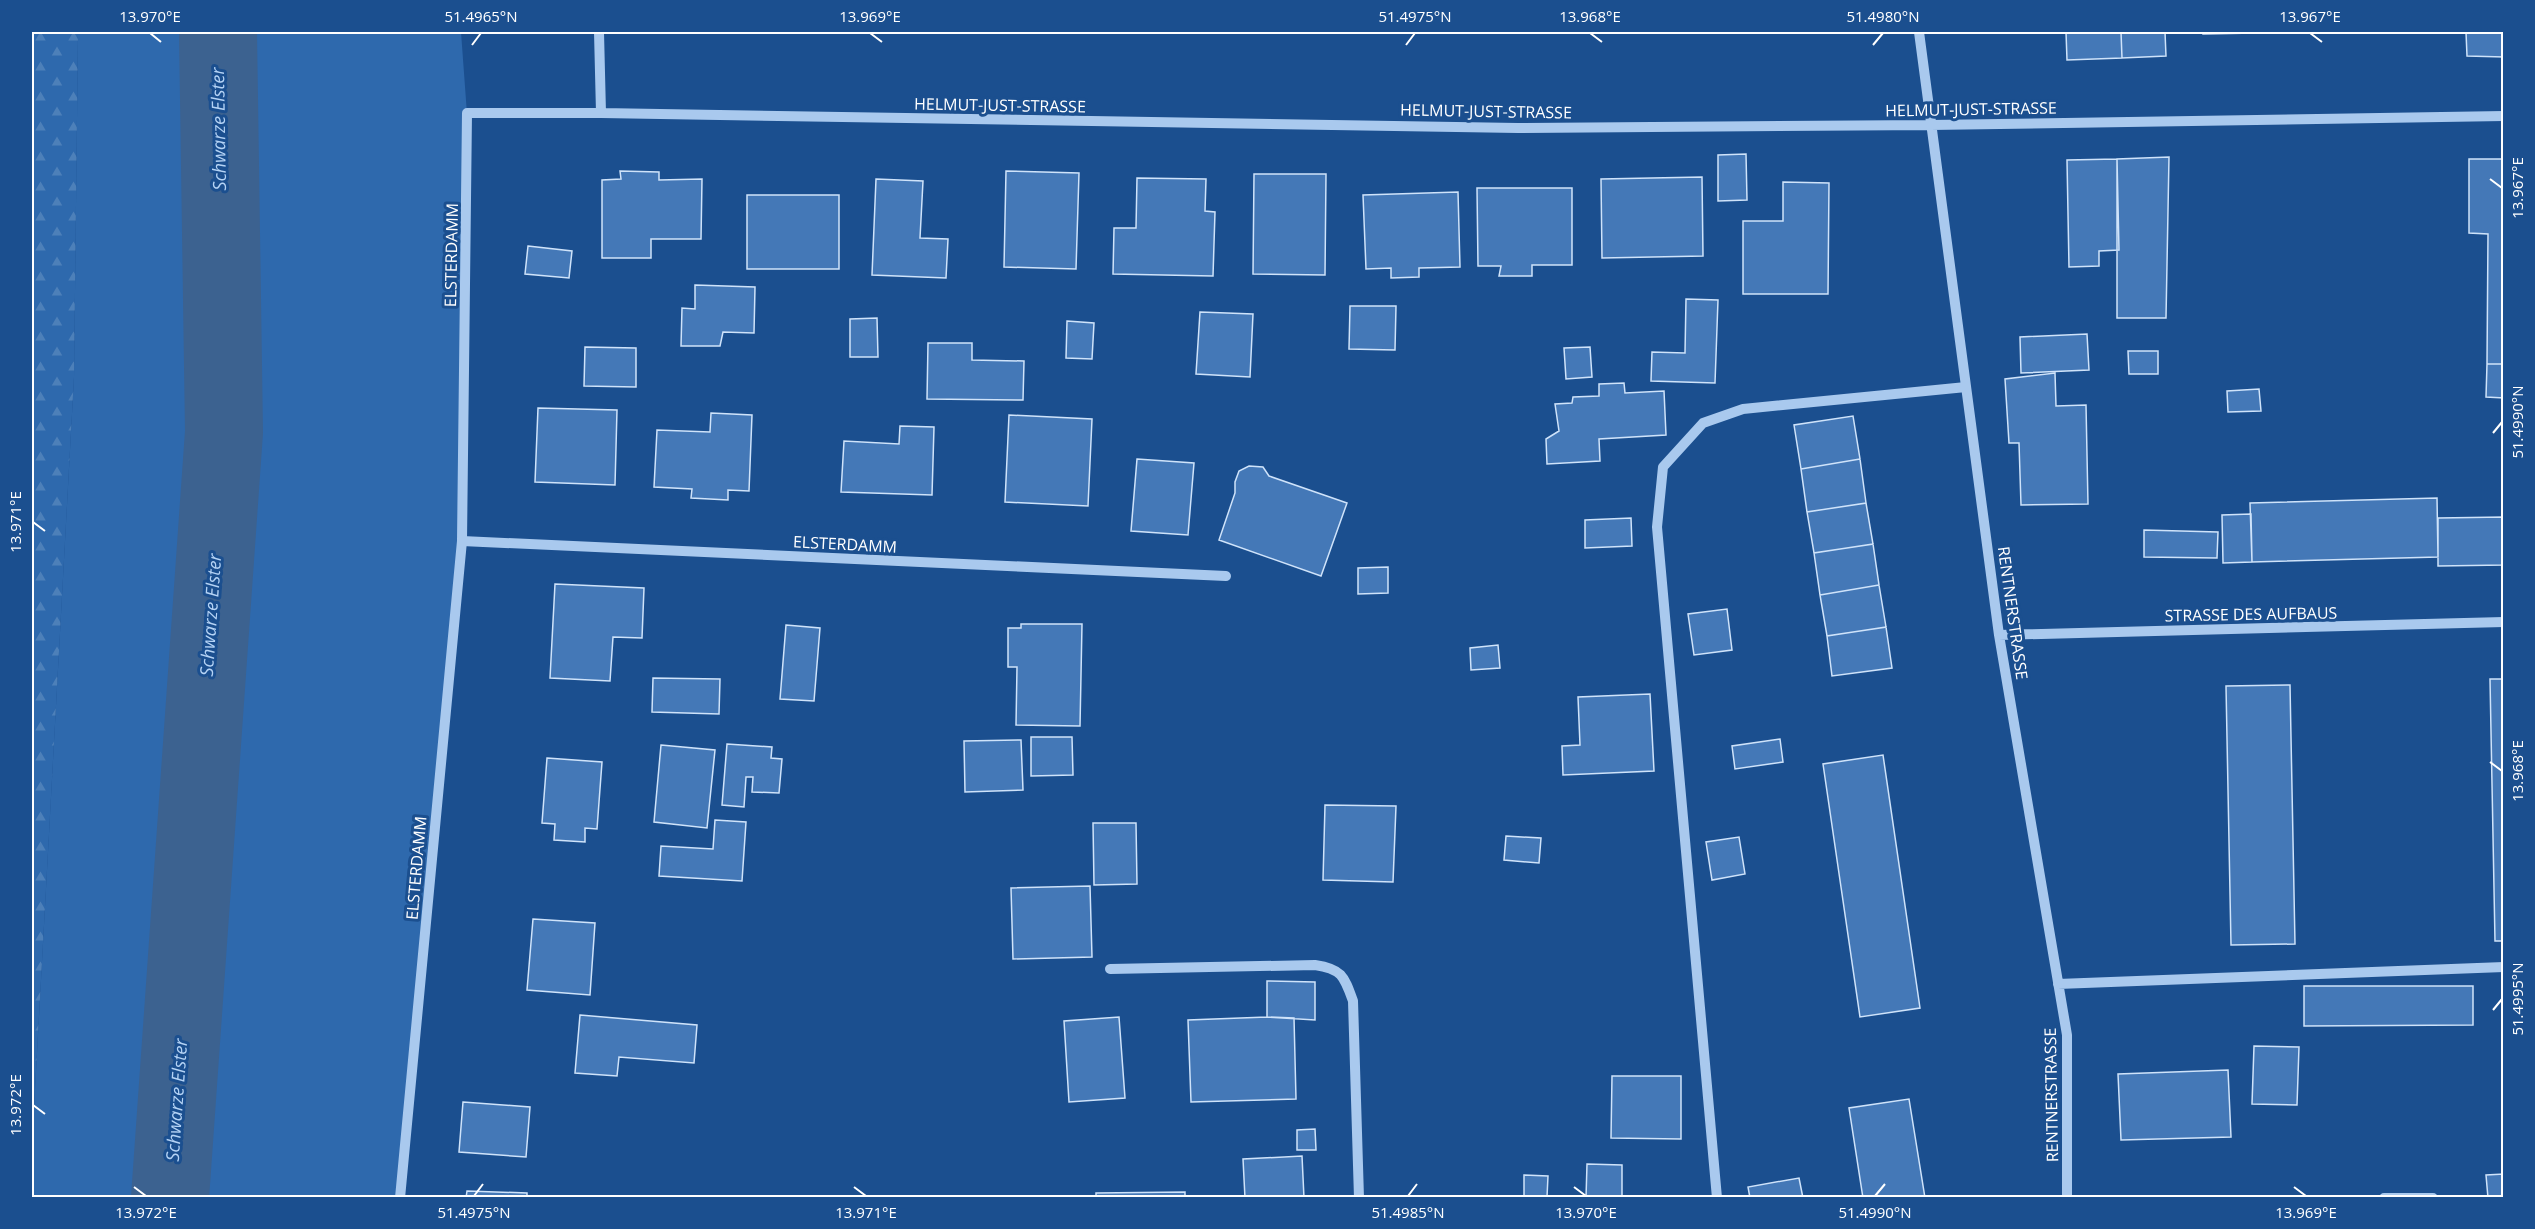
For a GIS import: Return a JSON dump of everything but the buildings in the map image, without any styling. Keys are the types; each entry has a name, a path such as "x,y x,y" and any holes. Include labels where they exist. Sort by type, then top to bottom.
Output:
{"street":[{"path":"599,32 601,113"},
{"name":"RENTNERSTRASSE","path":"1919,32 2000,635 2067,1035 2067,1197"},
{"name":"HELMUT-JUST-STRASSE","path":"467,114 601,113 1518,128 1931,125 2504,116"},
{"name":"ELSTERDAMM","path":"400,1197 462,541 467,114"},
{"path":"1717,1197 1657,527 1663,467 1702,423 1743,409 1966,387"},
{"name":"ELSTERDAMM","path":"462,541 1226,576"},
{"name":"STRASSE DES AUFBAUS","path":"2000,635 2504,622"},
{"path":"1110,969 1315,965 1332,968 1345,978 1353,1001 1359,1197"},
{"path":"2058,984 2504,968"},
{"path":"2384,1197 2433,1197"}],"green space":[{"path":"32,32 78,32 74,377 32,1144"},
{"path":"78,32 461,32 467,114 462,541 400,1197 32,1198 32,1144 74,377"}],"waterway":[{"name":"Schwarze Elster","path":"170,1198 224,432 218,32"}]}
